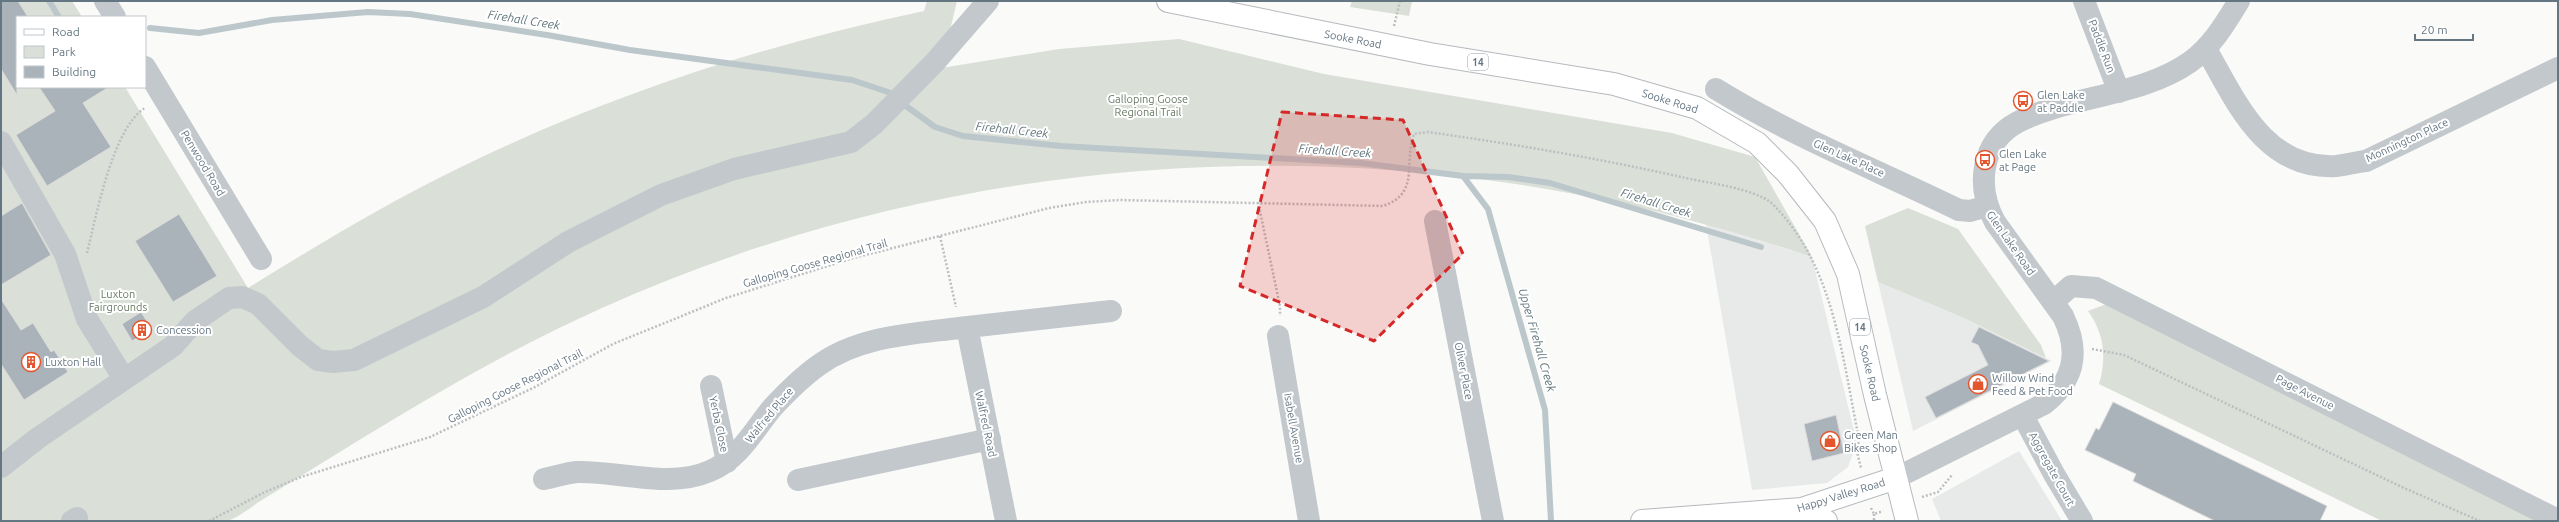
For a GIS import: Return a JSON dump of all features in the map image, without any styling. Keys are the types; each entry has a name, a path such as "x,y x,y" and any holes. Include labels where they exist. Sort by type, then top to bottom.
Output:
{"main road":[{"name":"Sooke Road","path":"1168,1 1389,46 1614,84 1698,108 1757,143 1788,174 1825,221 1848,274 1875,395 1908,521"},
{"name":"Happy Valley Road","path":"1642,521 1713,518 1802,509 1896,478"},
{"path":"1802,509 1826,521"}],"street":[{"path":"105,1 114,16"},
{"path":"1,467 38,438 173,346 195,321 229,298 242,297 258,304 300,346 318,360 334,362 354,360 483,297 568,242 661,195 734,169 851,142 874,124 935,62 988,1"},
{"name":"Paddle Run","path":"2084,1 2119,92"},
{"name":"Glen Lake Road","path":"1896,478 2023,416 2052,398 2070,370 2073,346 2070,331 2053,302 1995,222 1986,206 1983,174 1992,148 2007,129 2036,114 2119,92 2189,62 2206,48 2222,29 2239,1"},
{"name":"Monnington Place","path":"2206,48 2252,127 2269,144 2289,157 2312,164 2336,166 2366,161 2558,68"},
{"name":"Penwood Road","path":"146,69 261,259"},
{"name":"Glen Lake Place","path":"1716,89 1763,118 1809,141 1959,210 1970,211 1986,206"},
{"path":"1,142 64,254 87,319 124,379"},
{"name":"Oliver Place","path":"1435,221 1493,521"},
{"name":"Page Avenue","path":"2053,302 2071,286 2096,288 2558,520"},
{"name":"Walfred Place","path":"544,479 576,472 665,479 691,478 727,462 741,450 773,408 800,380 820,364 853,347 883,338 1112,311"},
{"name":"Walfred Road","path":"964,328 990,439 1006,521"},
{"name":"Isabell Avenue","path":"1278,336 1309,521"},
{"name":"Yerba Close","path":"712,386 727,462"},
{"name":"Aggregate Court","path":"2023,416 2054,474 2082,521"},
{"path":"798,480 990,439"}],"path":[{"path":"1389,46 1400,1"},
{"path":"85,261 107,177 119,143 140,111 163,97"},
{"name":"Galloping Goose Regional Trail","path":"209,521 266,492 301,477 430,437 535,387 613,344 686,313 820,268 1049,208 1086,202 1258,202 1383,206 1397,201 1405,191 1409,179 1411,143 1414,134 1428,132 1556,151 1738,190 1763,198 1772,204 1797,234 1814,262 1827,294 1859,439 1859,458"},
{"path":"1258,202 1280,306 1278,336"},
{"path":"940,236 964,328"},
{"path":"2095,350 2124,355 2404,488 2480,521"},
{"path":"1933,494 1938,492 1954,473"},
{"path":"1872,508 1874,521"},
{"path":"1874,514 1879,513"}],"highlighted area":[{"path":"1282,112 1403,120 1463,254 1374,341 1240,286"}],"shaded area":[{"path":"1706,224 1812,257 1857,443 1848,467 1827,483 1752,490"},
{"path":"1878,282 1964,318 2052,361 1913,431"},
{"path":"2019,451 2062,521 1941,521 1932,499"}],"green space":[{"name":"Luxton Fairgrounds","path":"1,1 72,1 81,16 16,16 16,88 126,88 248,288 325,241 430,182 570,118 686,75 744,57 804,40 924,11 927,1 957,1 941,68 1059,49 1179,39 1324,74 1672,133 1755,157 1812,257 1716,227 1668,214 1619,203 1491,180 1362,168 1232,166 1102,174 973,193 847,221 723,260 602,308 569,323 471,374 343,450 230,520 1,521"},
{"path":"1352,1 1412,1 1409,16 1350,7"},
{"path":"1908,208 1958,229 2041,345 2046,358 1964,318 1878,282 1865,226"},
{"path":"2112,302 2558,521 2382,521 2099,384 2103,365 2101,337 2098,328 2088,311"}],"building":[{"path":"1,1 18,1 27,16 16,16 17,95 1,69"},
{"path":"40,88 107,88 83,103 111,147 47,186 16,135 55,111"},
{"path":"22,203 51,255 1,285 1,216"},
{"path":"179,214 217,276 173,302 135,241"},
{"name":"Luxton Hall","path":"1,299 21,330 33,323 51,352 54,350 68,372 24,400 1,364"},
{"name":"Concession","path":"141,312 152,329 132,341 122,324"},
{"name":"Willow Wind Feed & Pet Food","path":"1979,327 2049,361 1936,418 1925,397 1988,365 1978,345 1971,342"},
{"path":"2113,402 2327,506 2320,521 2215,521 2133,481 2136,474 2085,450 2096,428 2099,430"},
{"path":"1836,415 1844,453 1812,461 1804,424"}],"waterway":[{"name":"Firehall Creek","path":"49,1 58,16"},
{"name":"Firehall Creek","path":"150,28 199,33 272,20 368,12 410,14 547,35 630,50 852,80 891,93"},
{"name":"Firehall Creek","path":"906,106 935,127 963,136 1061,146 1361,163 1463,176 1508,177 1550,183 1761,247"},
{"name":"Upper Firehall Creek","path":"1463,176 1488,209 1545,410 1551,521"}],"place":[{"name":"Glen Lake at Paddle","path":"2023,101"},
{"name":"Glen Lake at Page","path":"1985,160"},
{"name":"Concession","path":"142,330"},
{"name":"Luxton Hall","path":"31,362"},
{"name":"Willow Wind Feed & Pet Food","path":"1978,384"},
{"name":"Green Man Bikes Shop","path":"1830,441"}]}
